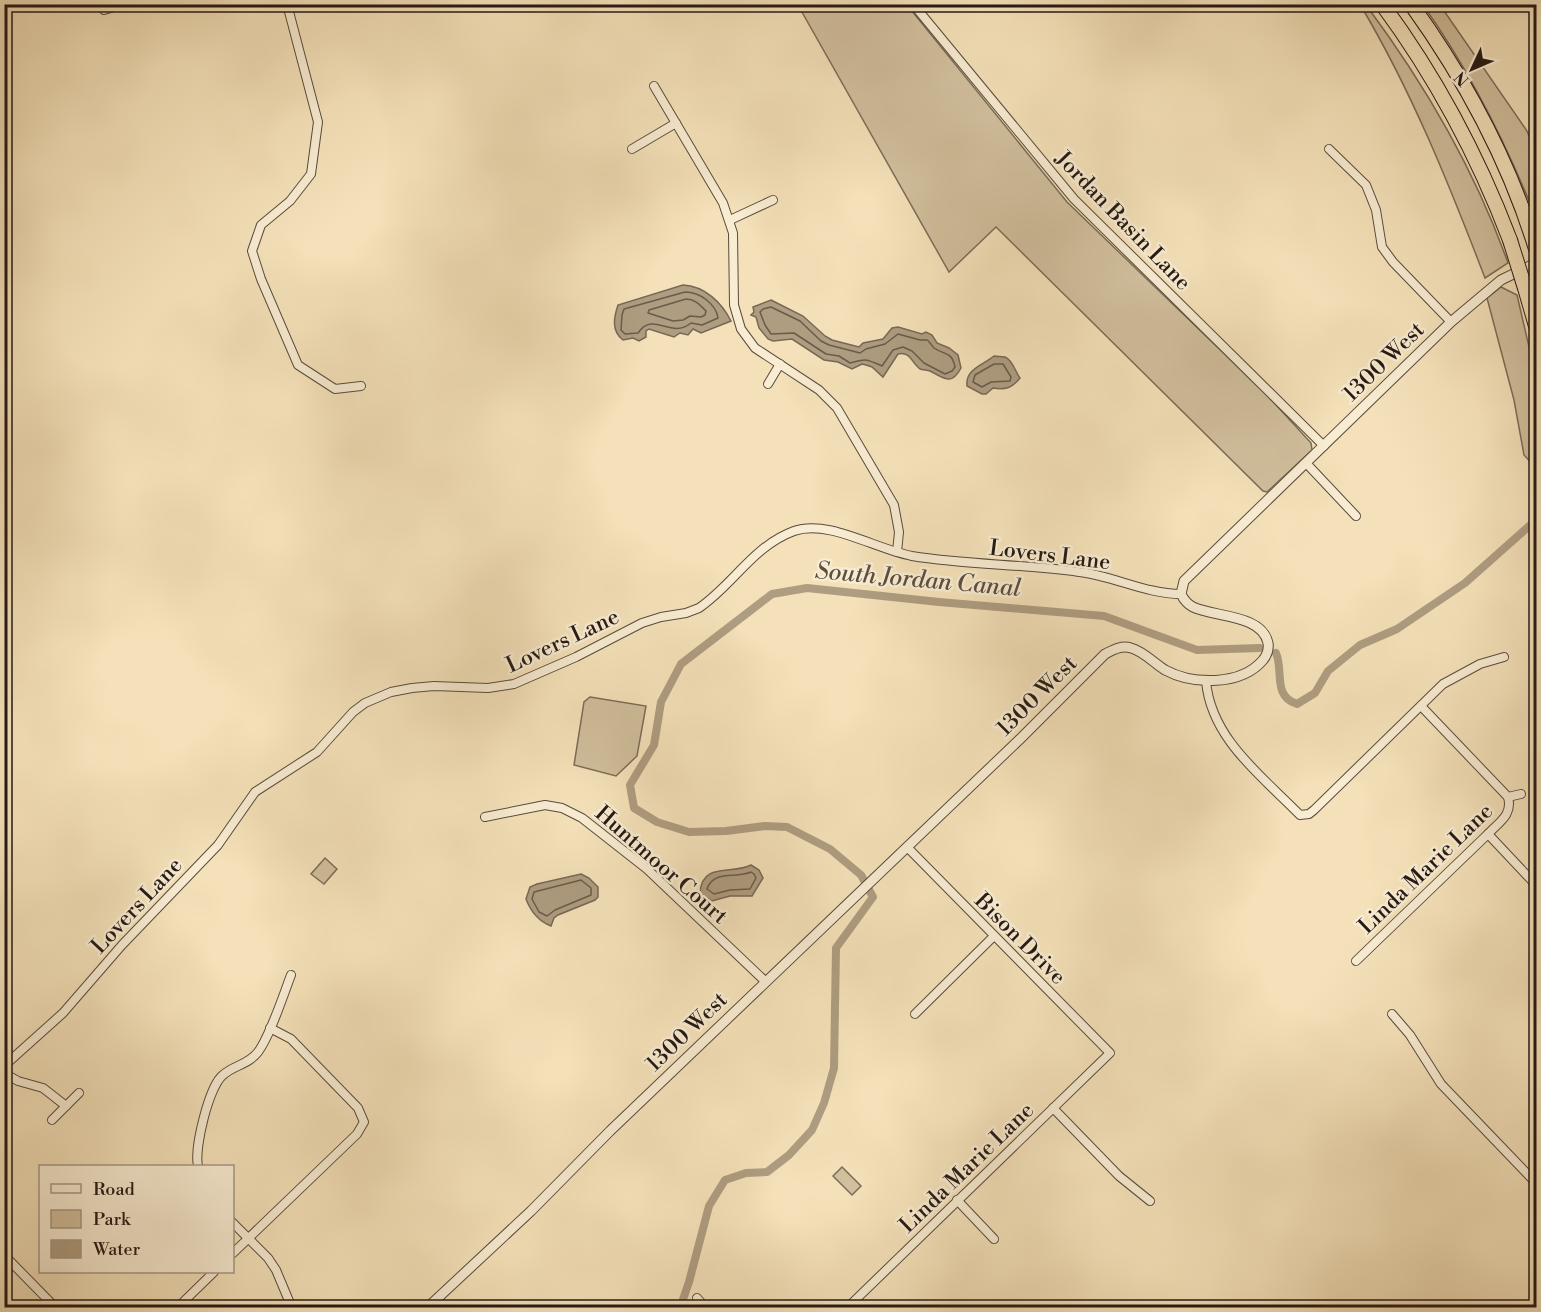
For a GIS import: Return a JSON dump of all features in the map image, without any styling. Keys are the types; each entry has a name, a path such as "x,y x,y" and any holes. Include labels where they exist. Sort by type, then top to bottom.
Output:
{"highway":[{"path":"1382,4 1408,40 1454,115 1488,183 1510,240 1536,326"},
{"path":"1412,4 1458,74 1481,117 1504,163 1532,233 1536,249"}],"street":[{"path":"104,10 124,4"},
{"path":"286,4 318,122 311,174 290,201 261,225 252,251 261,279 298,365 334,389 362,387"},
{"name":"Jordan Basin Lane","path":"914,4 1074,199 1324,446"},
{"path":"654,86 723,203 730,220 734,241 734,305 738,321 750,342 761,352 819,390 842,415 894,505 899,525 897,552"},
{"path":"632,149 676,123"},
{"path":"1329,149 1366,185 1376,210 1382,247 1393,262 1451,322"},
{"path":"730,220 773,200"},
{"name":"1300 West","path":"427,1308 1100,659 1121,647 1132,648 1172,673 1189,679 1206,681 1225,679 1252,669 1266,657 1268,642 1264,633 1238,618 1193,607 1181,594 1182,584 1451,322 1501,280 1536,263"},
{"path":"768,384 780,364"},
{"path":"1306,463 1356,516"},
{"name":"Lovers Lane","path":"4,1066 63,1013 130,936 218,845 255,792 317,752 353,712 365,703 392,692 434,686 488,688 514,684 576,657 642,623 699,608 764,546 801,529 830,530 914,556 1079,572 1162,592 1181,594"},
{"path":"1206,681 1213,714 1224,735 1300,815 1304,815 1314,810 1443,684 1480,664 1504,657"},
{"path":"1421,706 1508,797 1521,794"},
{"name":"Linda Marie Lane","path":"1356,961 1507,814 1511,806 1508,797"},
{"name":"Huntmoor Court","path":"485,817 545,805 562,808 582,818 647,869 766,982"},
{"path":"1488,834 1536,885"},
{"name":"Bison Drive","path":"907,847 1110,1053"},
{"path":"915,1014 993,936"},
{"path":"198,1165 198,1140 216,1083 224,1074 246,1064 253,1058 270,1028 291,975"},
{"path":"1392,1014 1410,1035 1441,1084 1536,1183"},
{"path":"234,1252 357,1134 364,1122 358,1108 291,1039 270,1028"},
{"name":"Linda Marie Lane","path":"847,1308 1110,1053"},
{"path":"4,1073 18,1081 43,1088 66,1106"},
{"path":"52,1120 79,1094"},
{"path":"1053,1108 1119,1176 1150,1201"},
{"path":"957,1200 994,1239"},
{"path":"234,1224 268,1258 276,1270 292,1308"},
{"path":"4,1255 56,1308"},
{"path":"177,1308 213,1273"},
{"path":"697,1298 706,1308"}],"green space":[{"path":"798,5 907,5 1067,202 1266,394 1311,443 1312,450 1267,492 1263,491 996,227 949,272"},
{"path":"1366,5 1428,96 1464,161 1495,228 1508,263 1485,278 1429,139 1397,72 1361,6"},
{"path":"1423,5 1440,5 1527,131 1536,153 1536,218 1486,108"},
{"path":"1501,287 1517,295 1536,377 1536,468 1524,455 1514,400 1487,298"},
{"path":"590,697 646,706 637,756 616,776 574,765 584,702"},
{"path":"325,858 337,869 324,884 311,874"},
{"path":"842,1167 861,1186 852,1195 833,1176"}],"water":[{"path":"683,285 699,289 712,297 731,321 701,333 693,329 688,335 680,333 674,337 649,329 646,331 646,337 639,341 633,338 623,340 619,336 614,324 618,305"},
{"path":"771,300 803,316 832,340 859,347 863,343 883,339 892,328 898,327 922,334 926,332 932,335 937,343 958,355 961,368 954,377 947,379 920,369 908,356 898,354 883,377 872,367 866,365 862,364 852,369 838,362 824,360 792,339 773,341 768,339 759,328 756,317 751,315 754,312 753,307"},
{"path":"994,356 1010,360 1020,378 1008,388 993,388 986,394 967,386 967,380 972,371"},
{"path":"751,865 759,870 763,878 752,896 730,896 712,901 700,893 702,883 712,873"},
{"path":"581,874 598,887 598,897 595,900 558,915 551,926 535,916 526,899 530,887"}],"waterway":[{"name":"South Jordan Canal","path":"1276,653 1281,689 1289,700 1297,704 1315,693 1328,671 1360,645 1397,629 1465,583 1536,520"},
{"name":"South Jordan Canal","path":"680,1308 709,1206 725,1180 746,1173 767,1172 789,1155 812,1130 824,1103 834,1068 836,948 873,897 861,875 830,849 787,827 765,826 726,831 689,832 657,822 634,808 630,785 654,745 661,702 681,664 772,594 807,588 1104,616 1197,650 1260,648"}]}
